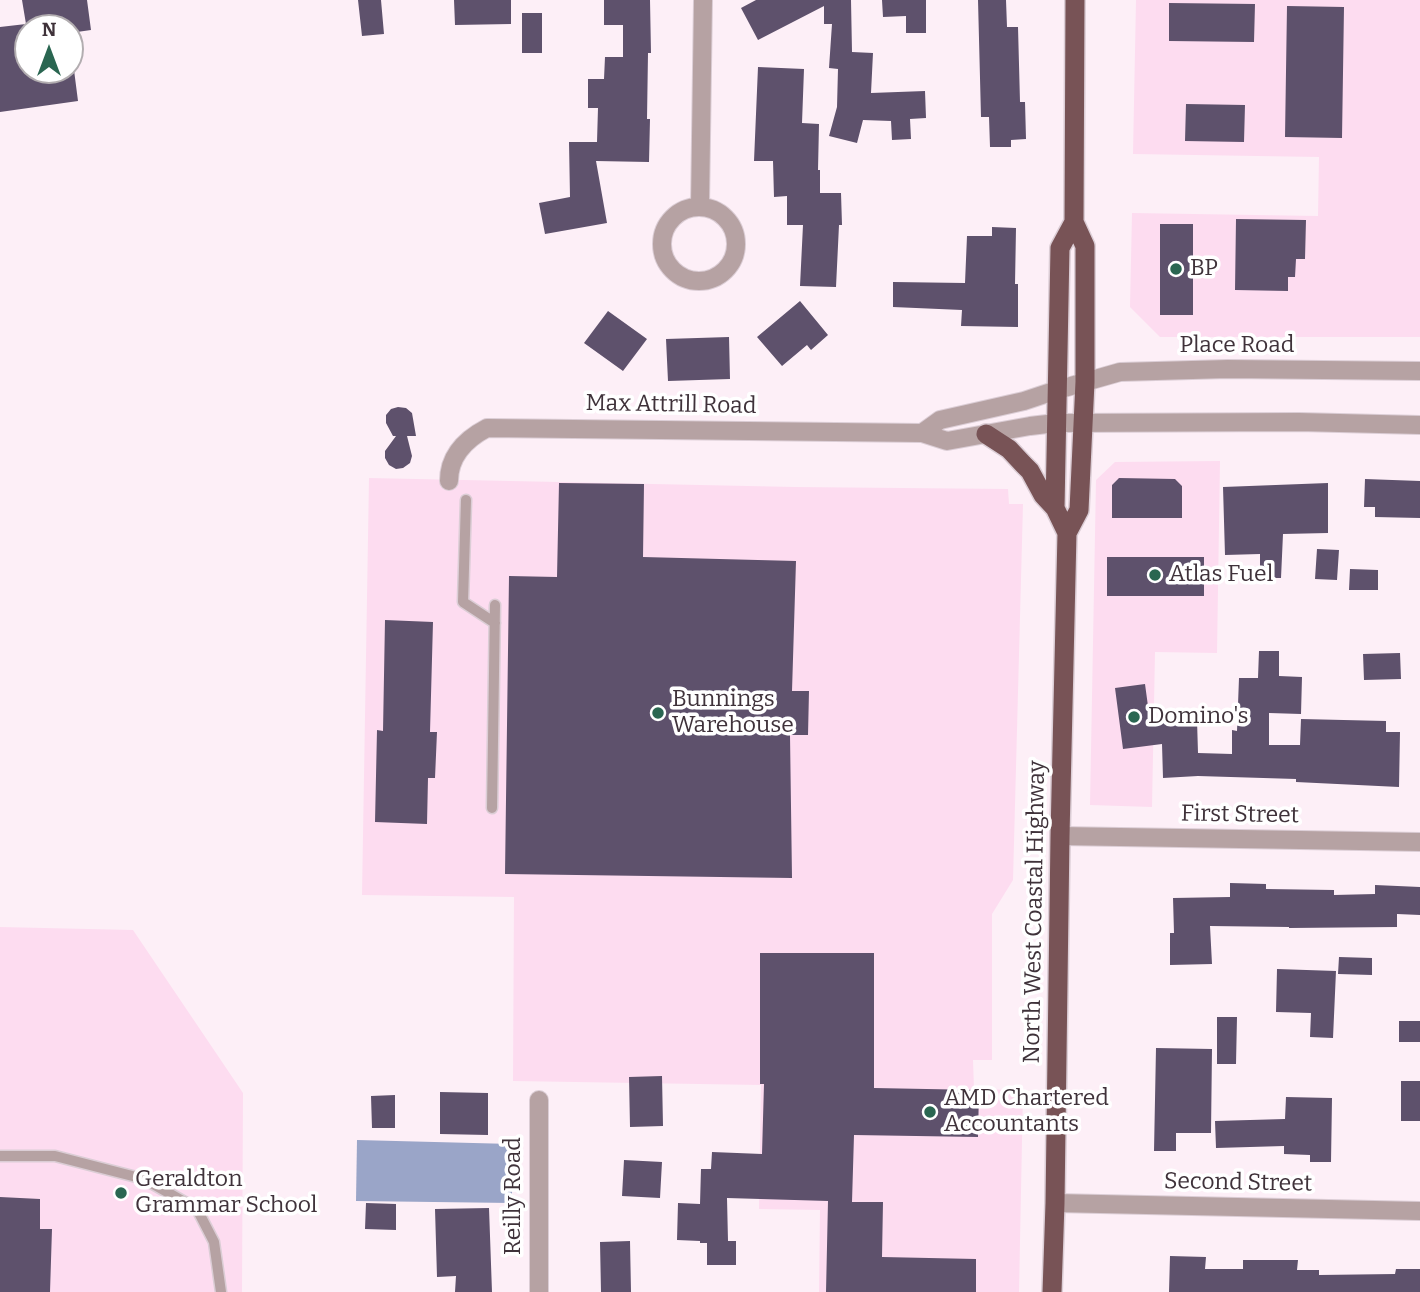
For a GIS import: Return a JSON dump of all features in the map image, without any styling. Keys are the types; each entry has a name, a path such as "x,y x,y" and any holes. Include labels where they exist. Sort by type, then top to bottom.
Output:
{"highway":[{"name":"North West Coastal Highway","path":"1067,533 1080,510 1085,382 1085,246 1074,222 1075,0"},
{"name":"North West Coastal Highway","path":"1052,1292 1067,533 1055,508 1056,423 1060,248 1074,222"},
{"path":"986,434 1009,449 1030,471 1043,495 1055,508"}],"street":[{"path":"700,206 703,0"},
{"path":"700,206 723,214 733,228 736,241 733,259 721,274 708,280 688,280 673,271 664,259 661,237 667,223 684,209 700,206"},
{"name":"Place Road","path":"1057,390 1120,372 1228,369 1420,370"},
{"name":"Max Attrill Road","path":"922,433 940,420 1024,401 1057,390"},
{"path":"1056,423 1299,422 1420,425"},
{"name":"Max Attrill Road","path":"449,483 452,461 462,446 487,428 922,433 947,441 1056,423"},
{"name":"First Street","path":"1060,836 1420,842"},
{"name":"Reilly Road","path":"539,1100 539,1292"},
{"name":"Second Street","path":"1055,1203 1420,1211"}],"lane":[{"path":"466,500 463,602 495,623"},
{"path":"492,807 495,605"},
{"path":"0,1156 55,1156 144,1178 197,1209 214,1242 221,1292"}],"shaded area":[{"path":"1136,0 1420,0 1420,337 1160,337 1130,307 1132,213 1318,216 1319,157 1133,154"},
{"path":"1220,461 1217,653 1155,652 1152,807 1090,805 1096,480 1115,462"},
{"path":"369,478 1008,489 1009,504 1023,504 1013,880 992,914 992,1060 973,1060 974,1089 1023,1090 1019,1292 819,1292 820,1210 759,1209 761,1085 513,1081 514,897 362,895"},
{"name":"Geraldton Grammar School","path":"0,927 133,930 243,1093 242,1292 0,1292"}],"water":[{"path":"357,1140 512,1144 512,1203 356,1201"}],"building":[{"path":"22,0 87,0 91,30 84,31 84,14 24,14"},
{"path":"358,0 381,0 384,34 362,36"},
{"path":"454,0 511,0 511,24 455,25"},
{"path":"604,0 650,0 651,53 648,53 647,119 650,119 649,162 596,161 607,223 545,234 539,203 570,197 569,142 597,142 598,108 588,108 588,79 604,79 605,57 623,57 623,25 604,25"},
{"path":"756,0 851,0 852,52 873,53 871,93 925,91 926,118 910,119 911,139 892,140 891,121 863,120 857,143 829,136 837,107 838,69 829,68 832,24 824,24 824,6 758,40 741,8"},
{"path":"882,0 926,0 926,33 906,33 906,16 883,17"},
{"path":"978,0 1006,0 1007,27 1018,27 1020,102 1025,102 1026,139 1011,140 1011,147 990,147 989,117 981,117"},
{"path":"1169,3 1255,4 1254,42 1169,41"},
{"path":"1287,6 1344,7 1342,138 1285,137"},
{"path":"522,13 542,13 542,53 522,53"},
{"path":"14,25 14,84 76,84 78,101 0,112 0,27"},
{"path":"758,67 804,69 802,123 819,124 820,193 841,193 842,225 839,225 836,287 800,286 803,225 787,225 787,196 774,197 773,161 754,161"},
{"path":"1186,104 1245,105 1244,142 1185,141"},
{"path":"1236,219 1306,220 1305,259 1296,259 1295,277 1288,277 1288,291 1235,290"},
{"path":"1160,224 1193,224 1193,315 1160,315"},
{"path":"992,227 1016,228 1015,284 1018,284 1018,327 961,326 962,310 893,307 893,282 965,283 967,236 992,236"},
{"path":"800,301 828,335 811,350 807,345 782,366 757,337"},
{"path":"608,311 647,339 623,371 584,343"},
{"path":"729,337 730,379 668,381 666,339"},
{"path":"406,408 412,413 416,436 407,436 412,456 410,463 396,469 389,465 385,458 385,451 396,436 393,436 386,423 386,415 391,409"},
{"path":"1119,478 1175,479 1182,486 1182,518 1112,518 1112,485"},
{"path":"1365,479 1420,481 1420,518 1375,517 1375,507 1364,507"},
{"name":"Bunnings Warehouse","path":"559,483 644,484 643,557 796,561 792,691 809,691 808,735 790,735 792,878 505,874 509,576 557,577"},
{"path":"1328,483 1328,533 1283,534 1281,578 1260,578 1260,554 1225,555 1223,487"},
{"path":"1317,549 1339,550 1337,580 1315,579"},
{"path":"1107,557 1204,557 1204,596 1107,596"},
{"path":"1350,569 1378,570 1378,590 1349,590"},
{"path":"385,620 433,622 430,732 437,732 435,778 428,778 427,824 375,822 377,730 383,731"},
{"path":"1259,651 1279,651 1279,676 1302,677 1301,714 1269,713 1269,745 1300,745 1301,719 1386,721 1386,732 1400,732 1399,787 1296,782 1296,779 1198,776 1163,778 1162,744 1123,749 1115,688 1145,684 1150,721 1197,720 1198,753 1232,754 1232,730 1237,731 1239,678 1258,678"},
{"path":"1400,653 1401,679 1364,680 1363,654"},
{"path":"1230,883 1266,884 1266,889 1334,890 1334,895 1375,894 1375,885 1420,887 1420,915 1397,914 1397,927 1210,926 1212,964 1170,965 1170,933 1174,933 1173,898 1230,897"},
{"path":"760,953 874,953 874,1088 979,1090 978,1137 854,1135 852,1202 883,1202 882,1257 976,1259 976,1292 826,1292 828,1201 727,1198 728,1241 736,1241 736,1265 707,1265 707,1243 677,1240 678,1203 700,1204 701,1169 711,1169 712,1152 762,1154 764,1084 760,1084"},
{"path":"1339,957 1372,958 1372,975 1338,974"},
{"path":"1277,969 1336,971 1333,1038 1310,1037 1311,1013 1276,1012"},
{"path":"1217,1017 1237,1017 1236,1064 1217,1064"},
{"path":"1399,1021 1420,1021 1420,1042 1399,1042"},
{"path":"1156,1048 1212,1049 1211,1133 1176,1133 1176,1151 1154,1151"},
{"path":"662,1076 663,1126 630,1127 629,1077"},
{"path":"1401,1081 1420,1081 1420,1121 1401,1121"},
{"path":"440,1092 488,1093 488,1135 440,1134"},
{"path":"395,1095 395,1128 372,1128 371,1096"},
{"path":"1286,1097 1332,1098 1331,1162 1310,1162 1310,1155 1284,1154 1284,1146 1216,1148 1215,1121 1285,1119"},
{"path":"624,1160 662,1162 660,1198 622,1196"},
{"path":"0,1197 40,1199 40,1229 52,1229 50,1292 0,1292"},
{"path":"366,1203 396,1204 396,1230 365,1229"},
{"path":"489,1208 492,1292 455,1292 456,1276 437,1277 435,1209"},
{"path":"630,1241 631,1292 601,1292 600,1242"},
{"path":"1170,1256 1206,1257 1205,1269 1243,1269 1243,1260 1298,1260 1297,1270 1319,1270 1319,1275 1395,1274 1396,1269 1420,1269 1420,1292 1169,1292"}],"place":[{"name":"BP","path":"1176,269"},
{"name":"Atlas Fuel","path":"1155,575"},
{"name":"Bunnings Warehouse","path":"658,713"},
{"name":"Domino's","path":"1134,717"},
{"name":"AMD Chartered Accountants","path":"930,1112"},
{"name":"Geraldton Grammar School","path":"121,1193"}]}
